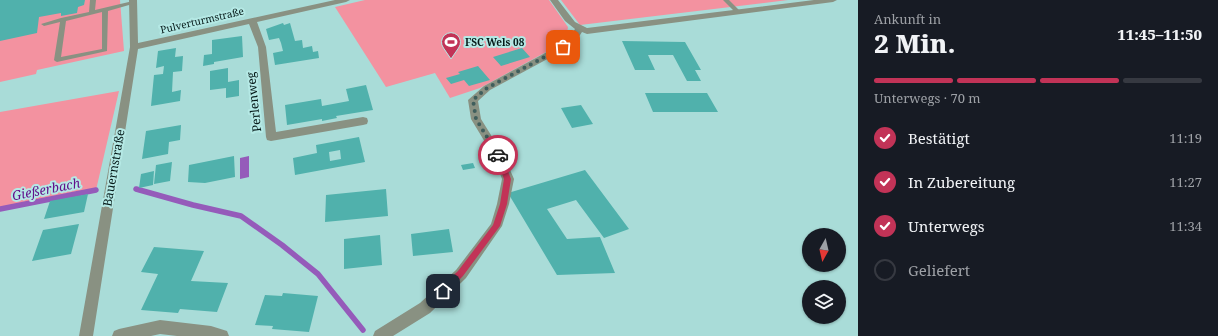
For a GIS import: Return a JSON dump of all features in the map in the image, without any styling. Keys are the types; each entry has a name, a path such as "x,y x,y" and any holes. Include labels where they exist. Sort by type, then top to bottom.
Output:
{"street":[{"name":"Pulverturmstraße","path":"134,47 346,0"},
{"path":"554,0 573,26 579,30 587,31 832,0"},
{"name":"Bauernstraße","path":"86,336 134,47 133,2"},
{"name":"Perlenweg","path":"252,20 262,47 271,137 363,121"},
{"path":"380,336 425,308 461,274 496,226 503,204 508,179 499,156 476,119 473,100 487,88 563,47 573,39 579,30"},
{"path":"119,336 160,327 211,333 222,336"}],"lane":[{"path":"92,12 93,0"},
{"path":"726,0 738,12"},
{"path":"44,24 133,2"},
{"path":"63,19 57,60 105,50 105,9"}],"shaded area":[{"path":"0,0 120,0 124,51 37,70 36,74 0,82"},
{"name":"FSC Wels 08","path":"365,0 549,0 568,27 566,38 559,45 480,88 450,98 435,73 386,87 335,7"},
{"path":"561,0 788,0 580,25"},
{"path":"119,91 96,190 0,209 0,112"},
{"path":"249,156 249,177 240,179 240,158"}],"building":[{"path":"0,0 85,0 84,5 78,7 77,13 61,16 61,13 39,17 37,33 0,41"},
{"path":"283,23 284,25 290,23 295,41 302,40 303,48 312,46 313,52 318,51 319,58 275,65 273,53 283,51 281,43 279,38 269,40 266,29"},
{"path":"242,36 243,57 214,62 214,64 203,66 204,55 212,54 212,40"},
{"path":"622,41 685,42 701,70 695,70 701,81 687,81 673,55 648,55 655,70 635,70"},
{"path":"176,48 175,57 183,56 182,71 173,72 172,92 181,90 180,101 151,106 154,75 163,74 164,66 156,68 158,51"},
{"path":"522,48 530,57 501,66 493,57"},
{"path":"478,66 490,80 469,86 464,80 451,84 446,78 460,74 458,72"},
{"path":"228,68 228,82 239,80 239,96 226,98 226,88 210,90 210,71"},
{"path":"366,85 373,110 336,116 337,118 322,121 322,119 287,125 285,105 321,99 322,106 349,101 346,89"},
{"path":"645,93 707,93 718,112 653,112"},
{"path":"581,105 593,124 572,128 561,108"},
{"path":"181,125 180,140 169,142 168,154 142,159 146,131"},
{"path":"359,137 365,162 295,175 293,158 317,153 316,145","holes":["340,150 341,159 330,161 329,152"]},
{"path":"234,156 235,177 205,183 188,182 189,165"},
{"path":"172,162 170,181 154,184 156,165"},
{"path":"473,163 475,168 463,170 461,165"},
{"path":"585,170 629,229 604,238 576,200 547,209 567,239 600,237 615,273 557,275 508,193"},
{"path":"154,171 153,185 139,188 141,174"},
{"path":"386,189 388,216 325,222 326,195"},
{"path":"88,194 84,212 44,219 50,201"},
{"path":"79,224 71,254 32,261 43,230"},
{"path":"449,229 453,252 413,256 411,234"},
{"path":"380,235 382,265 344,269 344,239"},
{"path":"154,247 204,251 191,281 228,283 217,312 180,309 178,313 141,310 158,274 141,272"},
{"path":"283,293 318,296 309,332 272,329 273,326 255,325 265,295 282,296"}],"waterway":[{"path":"136,189 193,205 241,216 282,245 318,274 363,330"},
{"name":"Gießerbach","path":"0,209 96,190"}],"way so far":[{"path":"498,155 476,119 473,100 487,88 563,47"}],"place":[{"name":"FSC Wels 08","path":"451,59"}],"route":[{"path":"443,291 461,274 496,226 503,204 508,179 498,155"}]}
